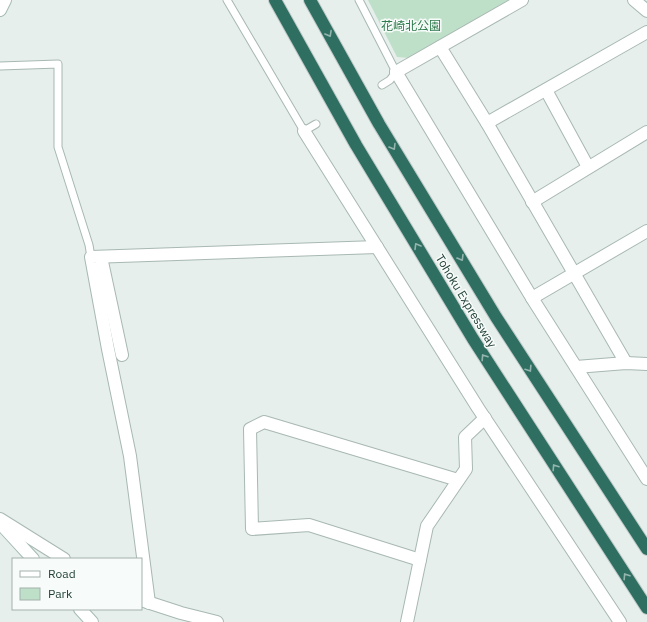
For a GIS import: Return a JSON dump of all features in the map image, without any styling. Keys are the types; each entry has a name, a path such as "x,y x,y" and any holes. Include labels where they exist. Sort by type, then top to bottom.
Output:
{"highway":[{"name":"Tohoku Expressway","path":"275,0 356,145 473,339 647,608"},
{"name":"Tohoku Expressway","path":"310,0 379,124 496,317 647,549"}],"street":[{"path":"0,10 5,0"},
{"path":"522,0 396,72 532,298 647,479"},
{"path":"634,0 647,11"},
{"path":"487,124 647,32"},
{"path":"440,47 487,124 626,363"},
{"path":"546,90 588,167"},
{"path":"304,131 485,418 620,622"},
{"path":"532,202 647,132"},
{"path":"532,298 647,231"},
{"path":"96,257 376,247"},
{"path":"96,257 122,355"},
{"path":"96,257 108,349 130,456 141,558"},
{"path":"576,368 626,363 647,364"},
{"path":"407,622 427,526 466,469 466,437 485,418"},
{"path":"420,560 309,525 252,529 250,428 264,422 458,480"},
{"path":"0,519 62,558"},
{"path":"0,524 32,558"},
{"path":"142,572 145,601 217,622"},
{"path":"81,610 92,622"}],"lane":[{"path":"227,0 304,131 316,124"},
{"path":"359,0 396,72 390,80 382,85"},
{"path":"0,66 58,64 58,147 89,245 96,257"}],"green space":[{"name":"花崎北公園","path":"368,0 508,0 409,58 397,57"}]}
